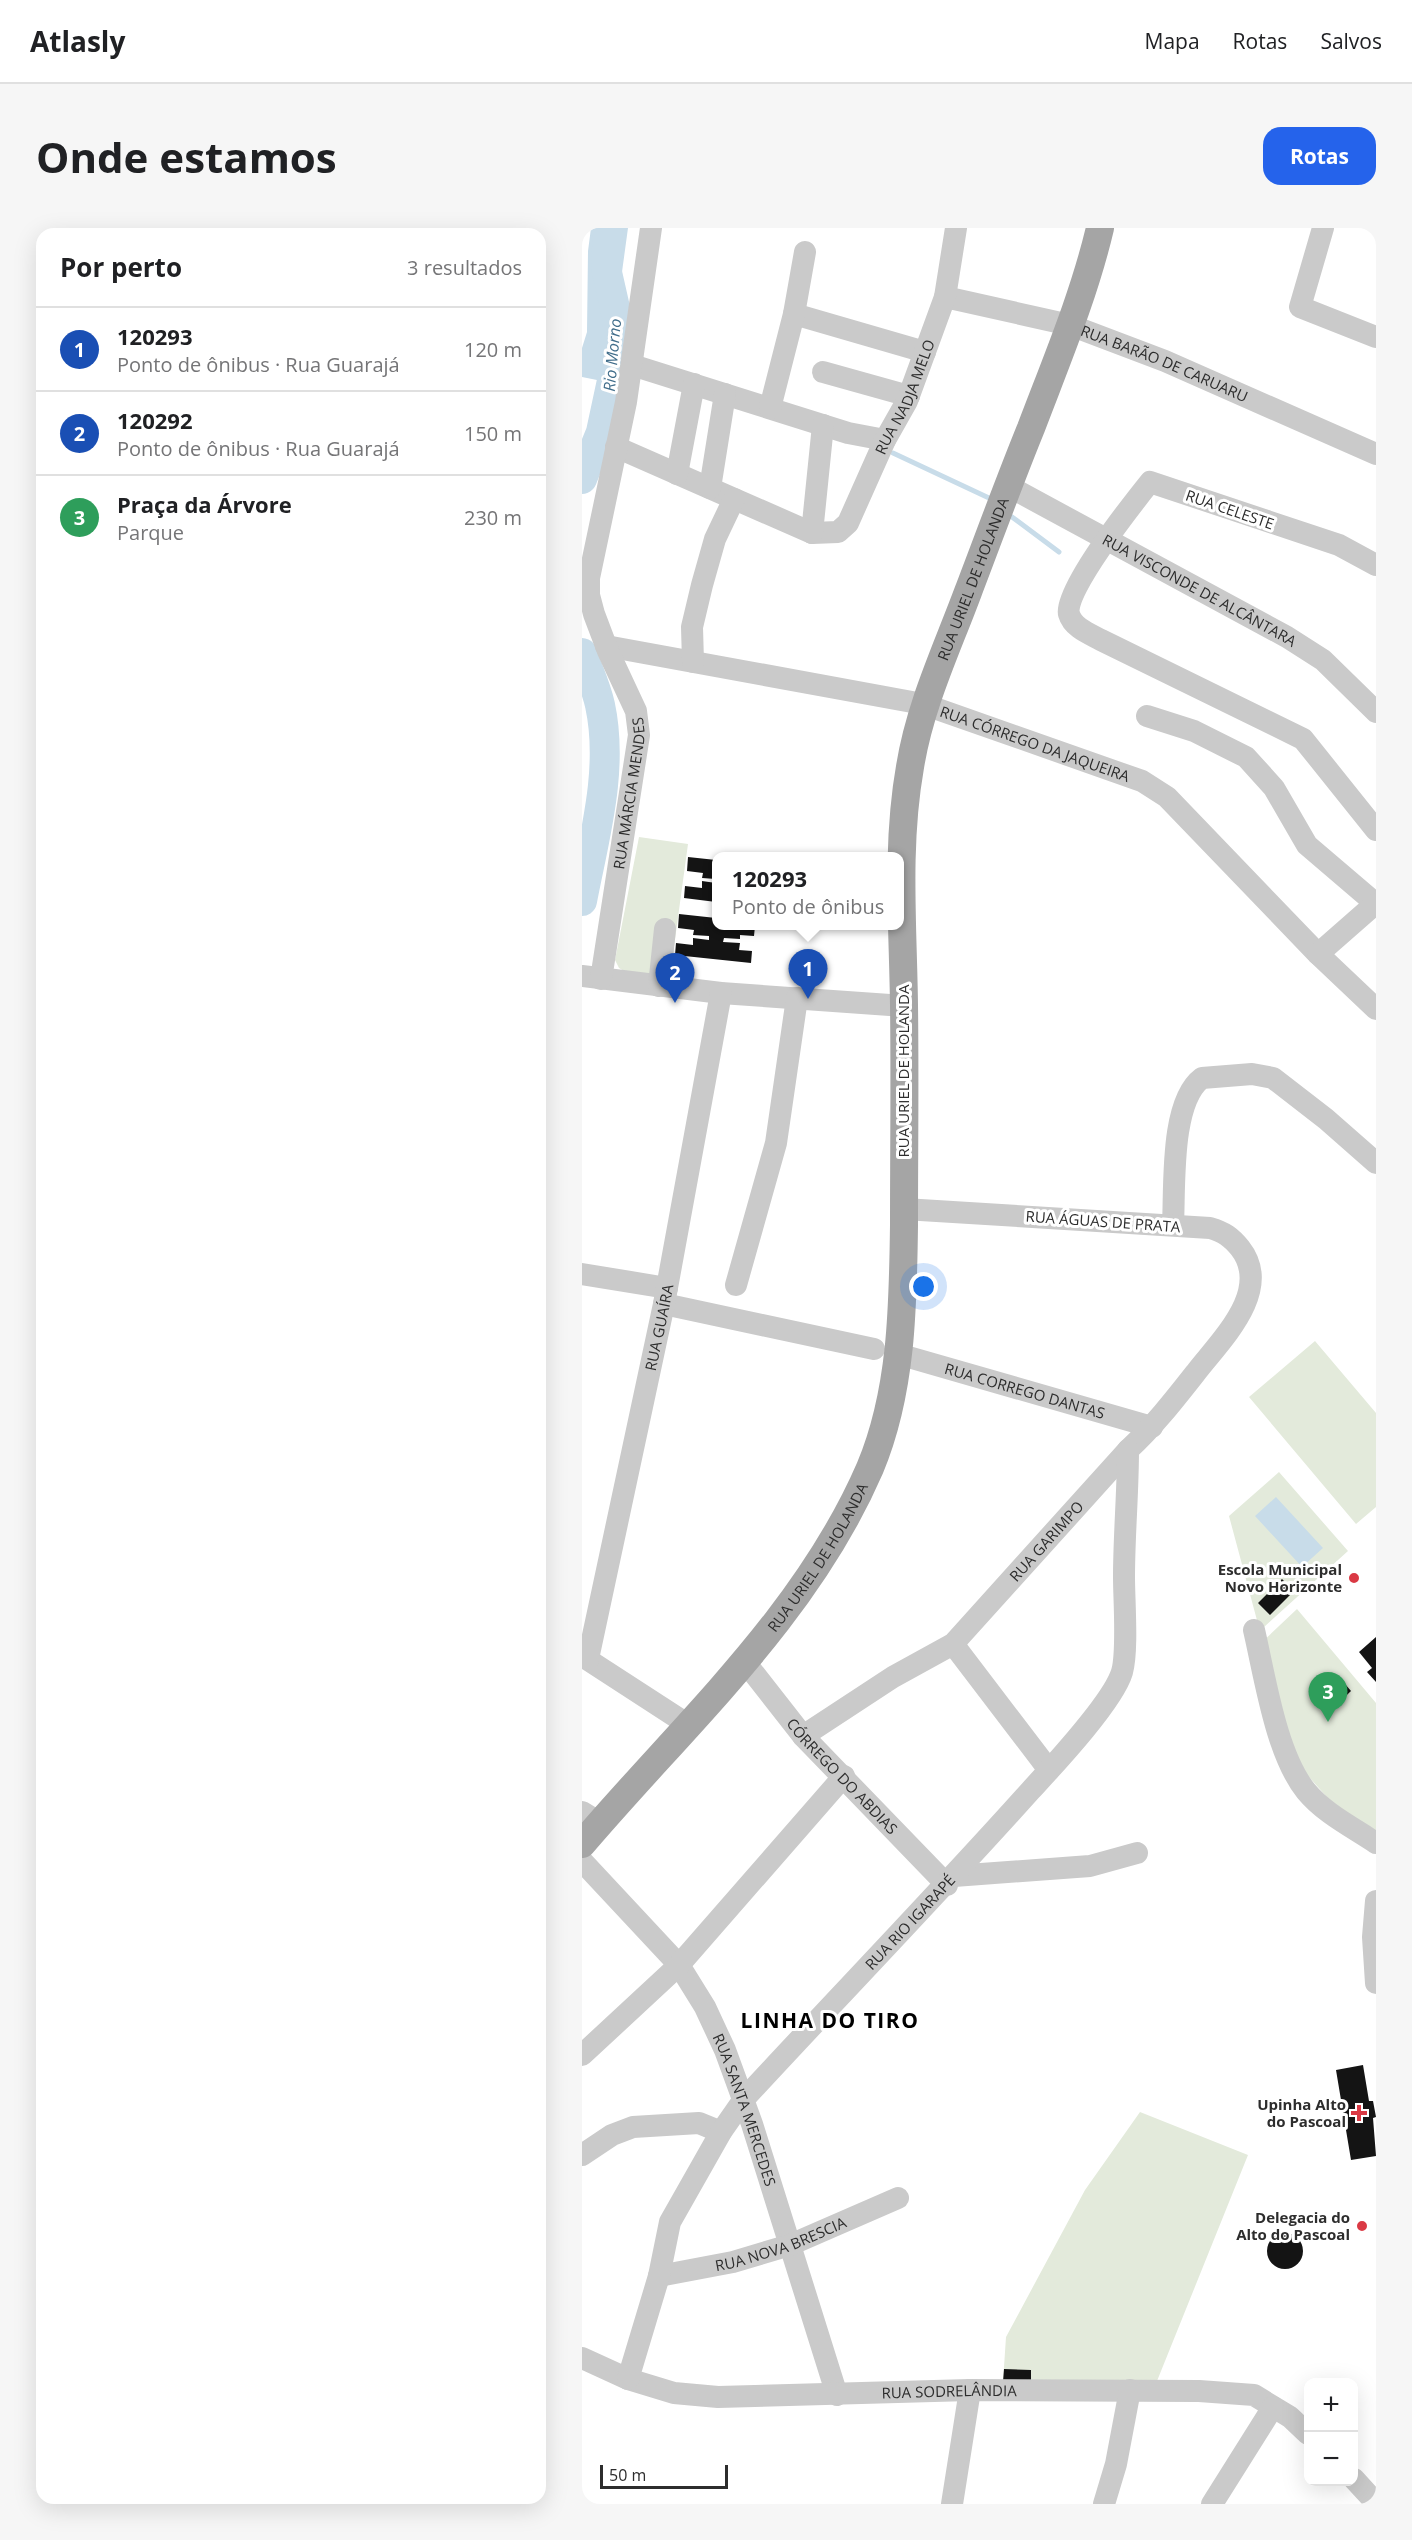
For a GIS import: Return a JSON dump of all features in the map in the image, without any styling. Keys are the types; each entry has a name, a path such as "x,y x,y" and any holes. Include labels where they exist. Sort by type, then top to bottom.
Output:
{"main road":[{"name":"RUA URIEL DE HOLANDA","path":"903,852 903,821 909,767 923,704 1070,325 1100,228"},
{"name":"RUA URIEL DE HOLANDA","path":"588,1827 690,1726 745,1662 810,1577 847,1515 871,1466 885,1424 886,1352 904,1209 902,930"}],"street":[{"name":"RUA MÁRCIA MENDES","path":"592,978 639,735 636,711 606,645 589,595 589,578 632,365 651,228"},
{"name":"RUA NADJA MELO","path":"812,533 838,532 848,523 885,440 899,420 945,297 956,228"},
{"path":"1323,228 1300,307 1376,337"},
{"path":"770,408 794,314 804,252"},
{"name":"RUA BARÃO DE CARUARU","path":"945,297 1070,325 1183,368 1376,454"},
{"path":"794,314 925,352"},
{"path":"632,365 823,424 885,440"},
{"path":"823,372 909,396"},
{"path":"677,474 694,384"},
{"path":"710,488 725,394"},
{"path":"616,447 812,533 823,424"},
{"name":"RUA CELESTE","path":"1106,539 1150,482 1339,545 1376,565"},
{"name":"RUA VISCONDE DE ALCÂNTARA","path":"1008,486 1310,651 1323,660 1376,712"},
{"path":"693,662 692,627 702,585 715,539 734,499"},
{"path":"1106,539 1069,600 1068,614 1078,627 1303,740 1376,830"},
{"name":"RUA CÓRREGO DA JAQUEIRA","path":"606,645 923,704 1154,787 1167,797 1318,954 1376,1009"},
{"path":"1147,716 1194,731 1246,757 1274,788 1307,845 1376,904 1318,954"},
{"path":"659,986 666,929"},
{"path":"592,978 721,993 795,1006 904,1006"},
{"name":"RUA GUAÍRA","path":"585,1658 666,1296 721,993"},
{"path":"736,1285 776,1143 795,1006"},
{"path":"1173,1225 1176,1148 1183,1109 1193,1085 1202,1078 1216,1075 1252,1074 1273,1078 1326,1119 1376,1163"},
{"name":"RUA ÁGUAS DE PRATA","path":"904,1209 1210,1228 1225,1232 1246,1256 1251,1269 1251,1282 1246,1299"},
{"name":"RUA CORREGO DANTAS","path":"582,1274 886,1352 1152,1427"},
{"name":"RUA GARIMPO","path":"803,1736 893,1677 953,1644 1128,1450 1152,1427 1225,1336 1238,1318 1246,1299"},
{"name":"RUA RIO IGARAPÉ","path":"628,2379 659,2276 670,2222 721,2132 744,2099 951,1880 1049,1770 1104,1703 1118,1682 1122,1670 1124,1519 1128,1450"},
{"path":"1254,1630 1282,1745 1305,1790 1323,1808 1376,1843"},
{"path":"953,1644 1049,1770"},
{"path":"585,1658 690,1726"},
{"name":"CÓRREGO DO ABDIAS","path":"745,1662 803,1736 951,1880"},
{"path":"582,2055 679,1965 843,1776"},
{"path":"951,1880 1090,1866 1137,1853"},
{"name":"RUA SANTA MERCEDES","path":"582,1861 679,1965 705,2007 744,2099 837,2396"},
{"path":"1376,1901 1374,1937 1376,1982"},
{"path":"582,2155 612,2135 633,2127 699,2123 721,2132"},
{"name":"RUA NOVA BRESCIA","path":"659,2276 733,2262 790,2244 898,2198"},
{"name":"RUA SODRELÂNDIA","path":"582,2358 628,2379 674,2393 718,2397 837,2396 970,2390 1199,2391 1254,2395 1290,2417 1306,2432"},
{"path":"952,2504 970,2390"},
{"path":"1104,2504 1116,2463 1130,2390"},
{"path":"1212,2504 1273,2407"},
{"path":"1358,2484 1376,2503"}],"green space":[{"path":"639,837 688,844 670,976 624,971 619,968 615,960"},
{"path":"1315,1341 1376,1413 1376,1507 1356,1524 1249,1397"},
{"path":"1279,1472 1348,1551 1264,1627 1258,1624 1229,1516"},
{"path":"1297,1609 1376,1703 1376,1838 1350,1823 1293,1759 1259,1645"},
{"path":"1140,2112 1248,2155 1157,2381 1003,2382 1006,2337 1085,2190"}],"water":[{"path":"591,228 628,228 607,382 582,377 582,348 587,332 588,251"},
{"path":"1276,1497 1323,1548 1302,1567 1255,1516"}],"building":[{"path":"688,857 712,860 712,879 702,878 703,873 687,871"},
{"path":"702,881 712,882 712,902 684,898 685,886 702,888"},
{"path":"679,914 712,918 712,930 755,930 754,936 740,935 740,939 724,938 723,942 740,943 739,950 752,951 751,963 675,955 676,943 693,945 693,938 709,940 709,936 693,935 694,930 678,928"},
{"path":"1282,1579 1294,1591 1270,1615 1258,1603"},
{"path":"1376,1637 1376,1682 1367,1672 1372,1668 1359,1652"},
{"path":"1345,1684 1351,1691 1326,1715 1316,1704 1325,1695 1329,1700"},
{"name":"Upinha Alto do Pascoal","path":"1363,2065 1369,2101 1373,2101 1376,2117 1373,2118 1376,2156 1351,2160 1336,2070"},
{"path":"1285,2233 1298,2238 1303,2251 1298,2264 1285,2269 1272,2264 1267,2251 1272,2238"},
{"path":"1004,2369 1031,2370 1031,2383 1003,2382"}],"waterway":[{"name":"Rio Morno","path":"582,479 601,432 613,376 609,361 616,343 618,321 606,268 608,228"},
{"path":"893,453 989,498"},
{"path":"1012,517 1059,552"},
{"name":"Rio Morno","path":"582,653 600,705 605,754 601,804 582,901"}],"place":[{"name":"120293","path":"808,999"},
{"name":"120292","path":"675,1003"},
{"name":"Escola Municipal Novo Horizonte","path":"1354,1578"},
{"name":"Praça da Árvore","path":"1328,1722"},
{"name":"Upinha Alto do Pascoal","path":"1359,2113"},
{"name":"Delegacia do Alto do Pascoal","path":"1362,2226"}],"district":[{"name":"LINHA DO TIRO","path":"830,2020"}]}
